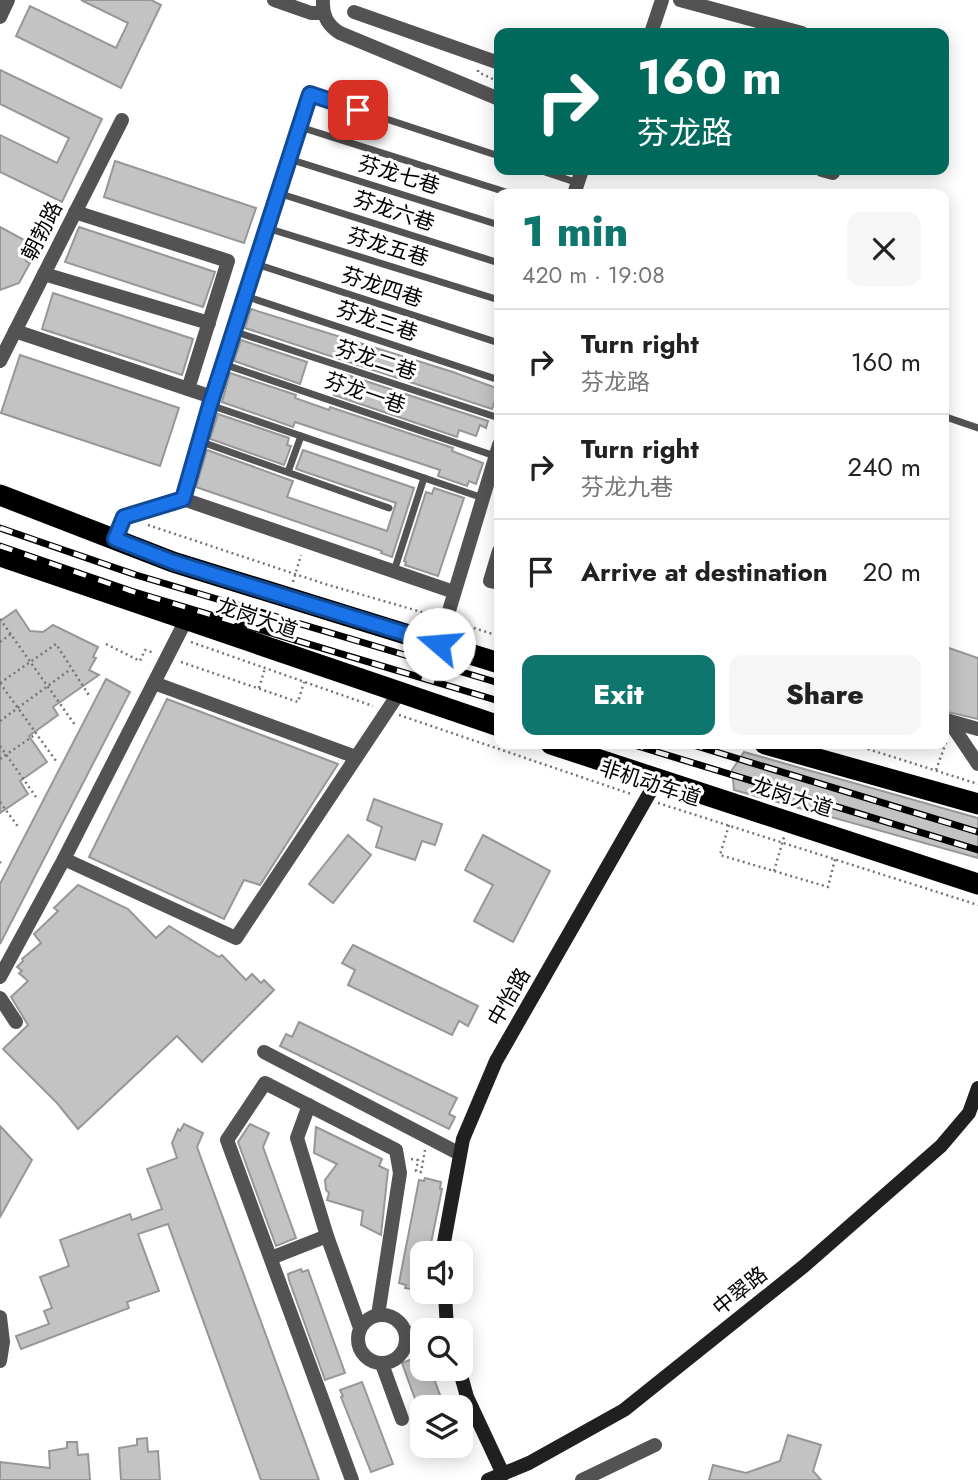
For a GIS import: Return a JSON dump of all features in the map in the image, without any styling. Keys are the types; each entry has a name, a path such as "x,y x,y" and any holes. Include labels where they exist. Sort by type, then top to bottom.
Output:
{"highway":[{"name":"龙岗大道","path":"0,495 173,562 494,661"},
{"name":"龙岗大道","path":"0,556 182,629 399,692 494,724"},
{"name":"龙岗大道","path":"566,749 978,884"},
{"name":"龙岗大道","path":"798,749 978,804"}],"street":[{"path":"0,16 8,0"},
{"path":"274,0 311,13 323,7 331,27 340,33 494,97"},
{"path":"653,28 662,0"},
{"path":"680,0 784,28"},
{"path":"354,12 494,61"},
{"path":"183,499 211,401 310,94"},
{"name":"朝勃路","path":"0,361 122,120"},
{"path":"75,212 228,261 188,389"},
{"path":"44,274 209,323"},
{"path":"15,331 188,389 211,401"},
{"path":"439,644 494,460"},
{"path":"115,539 124,517 183,499 454,592"},
{"path":"494,566 489,581 494,582"},
{"path":"0,977 182,629"},
{"path":"154,683 356,757"},
{"path":"64,859 236,938 399,692"},
{"path":"949,721 978,729"},
{"path":"949,724 978,764"},
{"name":"中怡路","path":"444,1241 463,1139 496,1061 657,780"},
{"path":"0,998 16,1022"},
{"path":"264,1052 460,1154"},
{"path":"352,1480 227,1140 265,1083 396,1150 400,1173 378,1315"},
{"name":"中翠路","path":"488,1480 529,1463 624,1410 804,1266 940,1146 969,1112 978,1088"},
{"path":"309,1105 297,1138 327,1236 360,1328"},
{"path":"271,1258 327,1236"},
{"path":"378,1315 395,1318 406,1334 404,1350 390,1363 372,1362 362,1353 358,1336 360,1328 370,1318 378,1315"},
{"path":"0,1317 4,1342 0,1361"},
{"path":"406,1334 410,1334"},
{"path":"382,1364 402,1419"},
{"path":"463,1381 467,1397 503,1474"},
{"path":"582,1480 655,1444"}],"lane":[{"path":"310,94 494,154"},
{"path":"300,127 496,189"},
{"name":"芬龙七巷","path":"289,159 494,223"},
{"path":"555,175 578,182"},
{"name":"芬龙六巷","path":"278,193 494,261"},
{"name":"芬龙五巷","path":"267,228 494,298"},
{"name":"芬龙四巷","path":"255,264 494,340"},
{"name":"芬龙三巷","path":"245,296 494,378"},
{"name":"芬龙二巷","path":"242,334 494,416"},
{"name":"芬龙一巷","path":"223,364 494,449"},
{"path":"211,401 301,436 483,498"},
{"path":"949,418 978,428"},
{"path":"288,472 301,436"},
{"path":"199,441 389,508"},
{"path":"394,571 424,478"}],"path":[{"path":"124,517 325,584 494,634"},
{"path":"291,587 303,549"},
{"path":"275,638 283,612"},
{"path":"0,619 75,725"},
{"name":"非机动车道","path":"182,629 304,682 494,747"},
{"path":"0,642 11,634"},
{"path":"55,761 0,683 55,644 90,697"},
{"path":"106,644 140,661 145,650"},
{"path":"167,657 298,702 304,682"},
{"path":"259,688 267,663"},
{"path":"0,721 71,669"},
{"path":"0,759 36,734"},
{"path":"0,746 36,797"},
{"name":"非机动车道","path":"499,749 978,905"},
{"path":"868,749 978,784"},
{"path":"0,802 19,828"},
{"path":"729,825 720,855 828,887 835,859"},
{"path":"397,1156 418,1160 416,1171 421,1172 430,1139"}],"building":[{"path":"81,0 151,0 161,5 121,88 16,36 30,6 116,48 128,23"},
{"path":"0,70 102,119 62,202 0,172 0,135 57,163 69,138 0,104"},
{"path":"115,161 256,208 244,243 104,197"},
{"path":"0,227 26,241 22,249 26,261 30,263 19,283 0,290"},
{"path":"79,227 215,272 203,307 65,262"},
{"path":"53,293 193,339 182,375 42,329"},
{"path":"251,309 494,387 494,403 492,409 245,328"},
{"path":"241,340 307,362 300,384 234,361"},
{"path":"20,355 179,408 160,466 1,413"},
{"path":"230,373 296,395 295,398 329,410 330,407 453,448 452,451 483,463 476,484 469,481 467,486 438,476 440,470 295,422 293,427 222,402"},
{"path":"341,373 488,421 486,428 480,425 476,436 459,430 457,437 334,395"},
{"path":"218,414 289,438 287,445 291,446 284,465 210,439"},
{"path":"207,450 293,481 287,497 387,531 396,503 296,469 303,450 414,488 392,557 381,553 382,551 196,487"},
{"path":"434,488 464,498 438,576 405,565 404,561 426,492 432,494"},
{"path":"16,610 30,631 43,632 53,625 98,647 93,657 96,658 89,670 99,675 53,707 58,715 29,736 47,762 20,781 28,794 0,813 0,621"},
{"path":"949,648 978,658 978,719 949,712"},
{"path":"106,679 130,692 0,944 0,884"},
{"path":"167,699 338,764 260,885 244,880 224,919 89,857"},
{"path":"744,752 978,818 978,858 734,790 732,770"},
{"path":"374,799 442,824 435,845 422,841 415,860 376,847 382,827 367,820"},
{"path":"348,835 371,855 333,903 309,884"},
{"path":"483,835 550,871 513,942 474,921 493,885 465,870"},
{"path":"78,885 128,909 156,938 169,926 219,957 222,955 246,980 252,974 261,983 264,980 274,990 202,1062 177,1036 78,1129 57,1103 3,1049 28,1025 11,997 28,981 19,973 22,971 17,967 22,959 41,943 34,934 58,911 54,908"},
{"path":"353,945 478,1006 468,1026 459,1021 452,1035 348,985 355,970 342,963"},
{"path":"299,1022 457,1098 449,1114 455,1117 449,1129 280,1046 286,1034 292,1037"},
{"path":"184,1124 203,1133 197,1147 319,1480 261,1480 168,1224 138,1234 159,1291 127,1302 129,1308 21,1349 16,1336 49,1324 44,1311 52,1308 40,1277 69,1266 60,1240 130,1214 132,1220 162,1209 147,1169 177,1158 172,1143 178,1129 180,1131"},
{"path":"250,1124 269,1133 263,1147 296,1238 276,1246 238,1142"},
{"path":"0,1126 32,1160 0,1217"},
{"path":"316,1127 382,1159 379,1166 388,1170 381,1235 361,1225 363,1211 327,1200 329,1193 325,1180 337,1164 314,1153"},
{"path":"425,1178 441,1182 442,1189 431,1241 410,1241 410,1289 399,1283 419,1180 424,1181"},
{"path":"301,1269 302,1272 308,1270 345,1373 325,1380 289,1280 288,1274"},
{"path":"410,1360 410,1381 435,1381 440,1395 414,1395 402,1363"},
{"path":"362,1382 393,1464 371,1472 340,1390"},
{"path":"788,1435 821,1445 813,1471 821,1480 709,1480 713,1465 746,1473 780,1461"},
{"path":"147,1438 148,1452 158,1451 160,1480 121,1480 119,1448 137,1445 137,1439"},
{"path":"67,1442 77,1442 78,1455 88,1454 90,1480 0,1480 0,1462 50,1468 49,1451 67,1448"}],"railway":[{"path":"0,528 136,575 494,682"},
{"path":"0,546 131,591 494,700"},
{"path":"647,749 978,850"},
{"path":"706,749 978,832"}],"route":[{"path":"358,110 310,94 210,405 183,499 124,517 115,539 173,562 439,644"}]}
